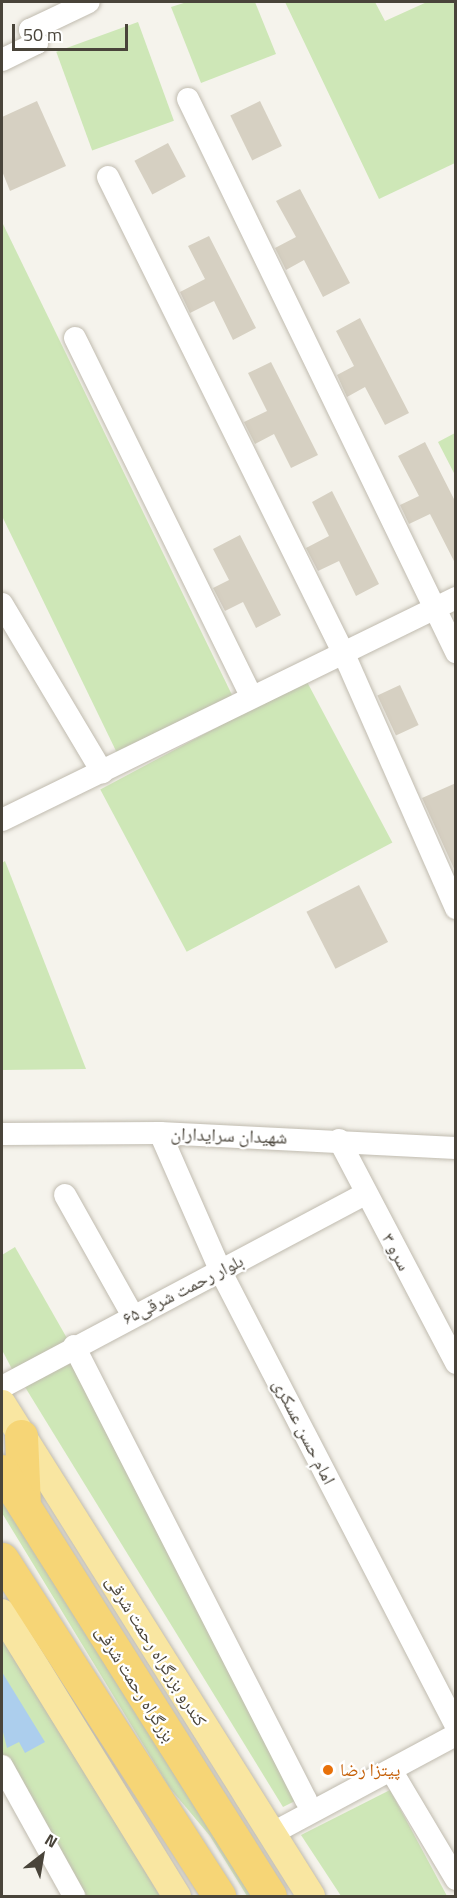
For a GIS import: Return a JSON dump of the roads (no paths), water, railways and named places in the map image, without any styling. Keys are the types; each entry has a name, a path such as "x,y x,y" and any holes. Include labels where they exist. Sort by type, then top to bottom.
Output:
{"highway":[{"path":"21,1437 24,1507"},
{"name":"بزرگراه رحمت شرقی","path":"2,1471 270,1896"},
{"path":"2,1559 219,1896"},
{"path":"2,1591 34,1610"}],"main road":[{"name":"کندرو بزرگراه رحمت شرقی","path":"2,1404 310,1896"},
{"path":"2,1612 177,1896"}],"street":[{"path":"2,60 38,43 30,30 89,2"},
{"path":"188,99 433,609 456,652"},
{"path":"108,177 343,652 456,908"},
{"path":"75,338 252,697"},
{"path":"2,820 456,598"},
{"path":"2,604 102,772"},
{"name":"شهیدان سرایداران","path":"2,1134 160,1133 339,1140 456,1148"},
{"name":"امام حسن عسکری","path":"160,1133 221,1272 456,1726"},
{"name":"سرو ۳","path":"339,1140 365,1194 456,1363"},
{"name":"بلوار رحمت شرقی۶۵","path":"2,1387 74,1346 221,1272 365,1194"},
{"path":"65,1195 133,1316"},
{"path":"74,1346 306,1800"},
{"path":"271,1834 456,1735"},
{"path":"3,1765 74,1896"},
{"path":"390,1770 456,1879"}],"water":[{"path":"2,1672 45,1742 25,1753 19,1742 7,1748 2,1728"}],"place":[{"name":"پیتزا رضا","path":"328,1770"}]}
